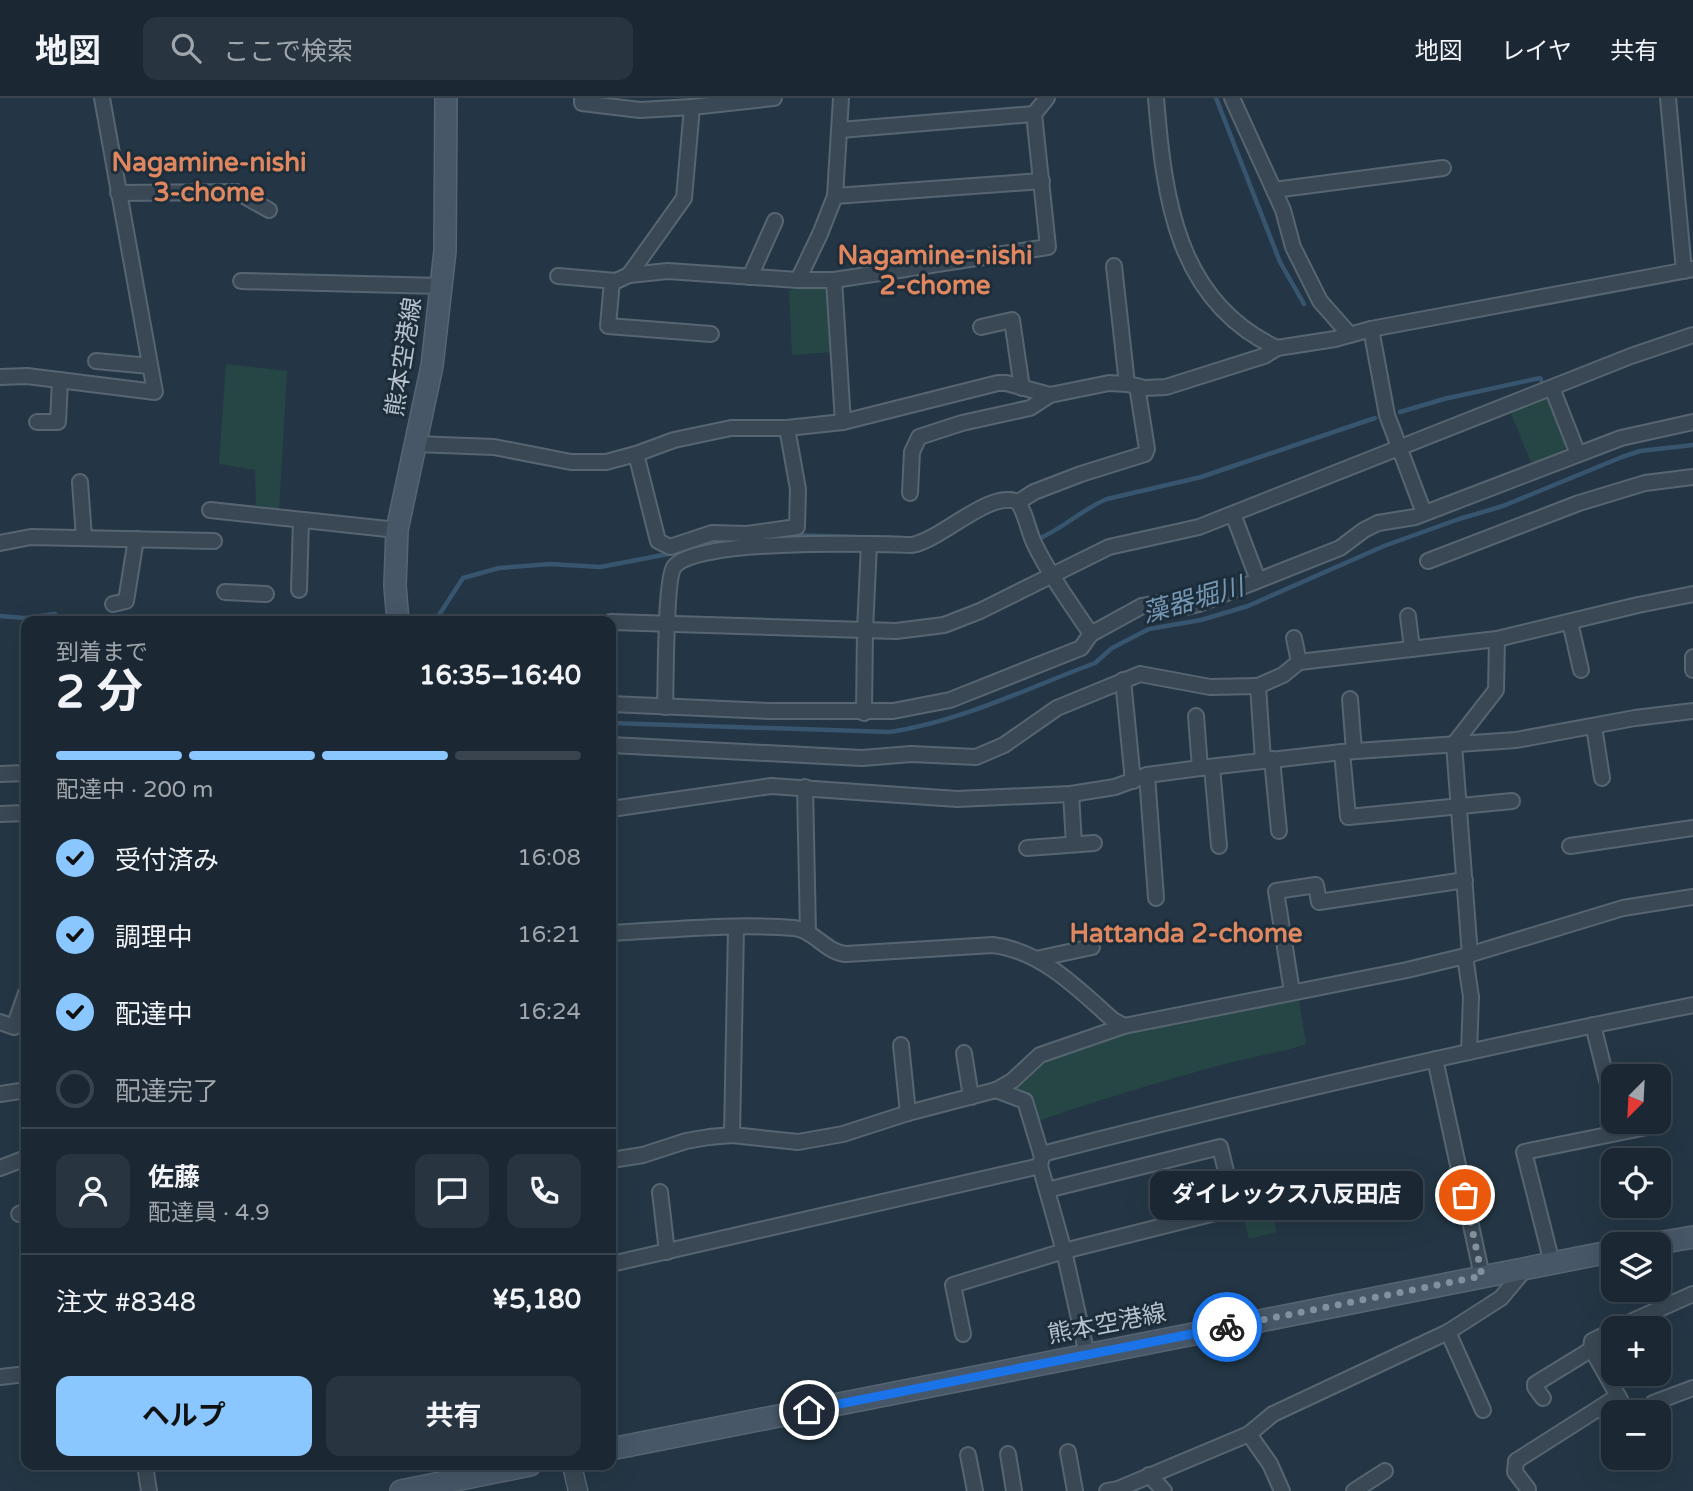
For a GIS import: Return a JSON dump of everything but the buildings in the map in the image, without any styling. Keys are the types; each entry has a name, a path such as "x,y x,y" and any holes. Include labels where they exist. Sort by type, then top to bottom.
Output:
{"main road":[{"name":"熊本空港線","path":"398,616 397,530 432,366 445,251 446,98"},
{"path":"1671,1241 1693,1237"},
{"name":"熊本空港線","path":"616,1448 1601,1254"},
{"path":"401,1491 505,1470"}],"street":[{"path":"0,377 27,376 155,392 102,98"},
{"path":"582,98 582,103 640,110 774,98"},
{"path":"798,280 835,195 841,98"},
{"path":"558,276 612,281 629,275 668,271 834,280 1048,247 1034,114 1047,98"},
{"path":"1156,98 1166,188 1184,250 1193,270 1215,302 1259,340 1277,348"},
{"path":"1233,98 1283,210 1293,247 1320,301 1350,335"},
{"path":"910,493 911,459 914,443 919,437 962,423 1030,408 1050,395 1109,383 1145,388 1166,387 1264,356 1277,348 1688,270 1668,98"},
{"path":"629,275 684,198 692,107"},
{"path":"840,130 1034,114"},
{"path":"1273,190 1443,168"},
{"path":"835,195 1042,181"},
{"path":"118,193 237,192 269,211"},
{"path":"750,277 775,221"},
{"path":"1018,502 1034,492 1072,477 1145,454 1147,449 1132,385 1114,266"},
{"path":"834,280 843,422"},
{"path":"241,281 441,286"},
{"path":"612,281 608,326 712,334"},
{"path":"981,327 1012,320 1022,388"},
{"path":"1371,329 1387,415 1424,513"},
{"path":"616,622 912,631 951,623 1109,547 1189,531 1631,356 1693,335"},
{"path":"96,361 150,366"},
{"path":"37,422 58,422 60,380"},
{"path":"416,444 494,447 571,462 606,462 674,440 731,428 787,428 843,422 993,384 1006,383 1050,395"},
{"path":"1552,388 1578,454"},
{"path":"616,704 864,713 893,712 950,700 1074,651 1085,644 1091,634 1131,611 1151,604 1193,606 1340,548 1371,526 1424,513 1620,438 1693,422"},
{"path":"636,454 658,541 670,547 712,533 747,534 796,527 797,489 787,428"},
{"path":"1429,561 1579,503 1645,484 1693,478"},
{"path":"80,482 84,538"},
{"path":"665,706 667,624 672,572 676,564 718,551 802,542 923,543 991,504 1006,499 1018,502 1023,509 1034,542 1051,574 1091,634"},
{"path":"210,510 397,530"},
{"path":"1233,514 1258,580"},
{"path":"299,590 301,520"},
{"path":"0,543 31,537 214,541"},
{"path":"113,604 126,601 136,539"},
{"path":"864,713 869,544"},
{"path":"225,592 266,594"},
{"path":"616,745 867,758 911,754 976,757 1004,746 1057,708 1140,674 1210,687 1258,686 1283,675 1299,662 1497,639 1693,594"},
{"path":"1408,616 1412,649"},
{"path":"1570,622 1581,670"},
{"path":"1294,638 1299,662"},
{"path":"1469,1052 1471,997 1454,744 1496,690 1497,639"},
{"path":"1693,657 1693,670"},
{"path":"1124,680 1133,781"},
{"path":"1258,686 1279,831"},
{"path":"1350,699 1348,817 1512,801"},
{"path":"616,807 759,787 957,799 1071,794 1096,791 1147,775 1206,767 1348,751 1516,740 1693,711"},
{"path":"1196,716 1219,846"},
{"path":"1594,727 1602,778"},
{"path":"0,774 21,773"},
{"path":"1147,775 1156,898"},
{"path":"805,788 808,933"},
{"path":"1071,794 1074,844"},
{"path":"0,814 21,813"},
{"path":"1570,846 1693,828"},
{"path":"1027,848 1094,843"},
{"path":"1292,992 1276,891 1316,885 1319,902 1465,880"},
{"path":"616,1159 643,1155 686,1141 732,1135 805,1142 843,1134 908,1113 996,1090 1012,1081 1040,1055 1124,1026 1468,955 1623,908 1693,897"},
{"path":"732,1135 736,928"},
{"path":"616,933 793,928 808,933 838,953 993,945 1015,948 1060,975 1113,1020 1124,1026"},
{"path":"1036,959 1091,947"},
{"path":"616,1263 1041,1161 1046,1153 1237,1104 1693,1005"},
{"path":"0,1021 14,1027 21,1007"},
{"path":"1593,1025 1603,1064"},
{"path":"901,1045 908,1113"},
{"path":"964,1053 971,1097"},
{"path":"1435,1059 1482,1276"},
{"path":"996,1090 1026,1101 1065,1251 1087,1355"},
{"path":"0,1094 21,1091"},
{"path":"1552,1263 1524,1152 1613,1134"},
{"path":"963,1334 953,1285 1065,1251 1235,1208 1220,1147 1047,1190"},
{"path":"0,1168 21,1160"},
{"path":"660,1192 667,1252"},
{"path":"1107,1491 1249,1434 1273,1415 1448,1332 1501,1298 1526,1268"},
{"path":"1644,1316 1693,1294"},
{"path":"1448,1332 1483,1410"},
{"path":"1601,1336 1592,1341 1592,1349 1620,1400"},
{"path":"1543,1398 1535,1384 1592,1349"},
{"path":"0,1377 21,1375"},
{"path":"1661,1400 1693,1388"},
{"path":"1528,1489 1515,1472 1516,1461 1618,1396"},
{"path":"1249,1434 1270,1464 1282,1491"},
{"path":"1068,1452 1075,1491"},
{"path":"1008,1454 1014,1491"},
{"path":"968,1455 975,1491"},
{"path":"146,1470 149,1491"},
{"path":"573,1470 578,1491"},
{"path":"1354,1491 1385,1471"},
{"path":"1149,1475 1164,1491"}],"green space":[{"path":"826,286 833,352 792,355 789,290"},
{"path":"226,364 287,371 279,512 256,510 255,470 219,464"},
{"path":"1542,397 1547,399 1566,446 1563,451 1531,463 1510,411"},
{"path":"1299,1000 1306,1044 1228,1063 1038,1121 1030,1098 1013,1087 1049,1059 1104,1039"},
{"path":"1270,1208 1277,1232 1249,1239 1242,1211"}],"waterway":[{"path":"1216,98 1280,262 1304,304"},
{"path":"1400,412 1444,399 1540,378 1541,380"},
{"path":"1037,537 1038,539 1047,535 1107,499 1201,477 1375,418"},
{"name":"藻器堀川","path":"616,723 890,732 917,727 969,712 1095,663 1112,648 1149,629 1201,620 1248,606 1384,546 1503,506 1622,457 1640,451 1693,445"},
{"path":"789,535 857,537"},
{"path":"436,616 463,578 499,568 550,564 600,567 742,540"},
{"path":"0,616 21,618"},
{"path":"40,616 55,616"}],"way so far":[{"path":"1227,1327 1482,1276 1465,1195"}],"place":[{"name":"ダイレックス八反田店","path":"1465,1195"}],"district":[{"name":"Nagamine-nishi 3-chome","path":"209,177"},
{"name":"Nagamine-nishi 2-chome","path":"935,270"},
{"name":"Hattanda 2-chome","path":"1186,933"}],"route":[{"path":"809,1410 1227,1327"}]}
